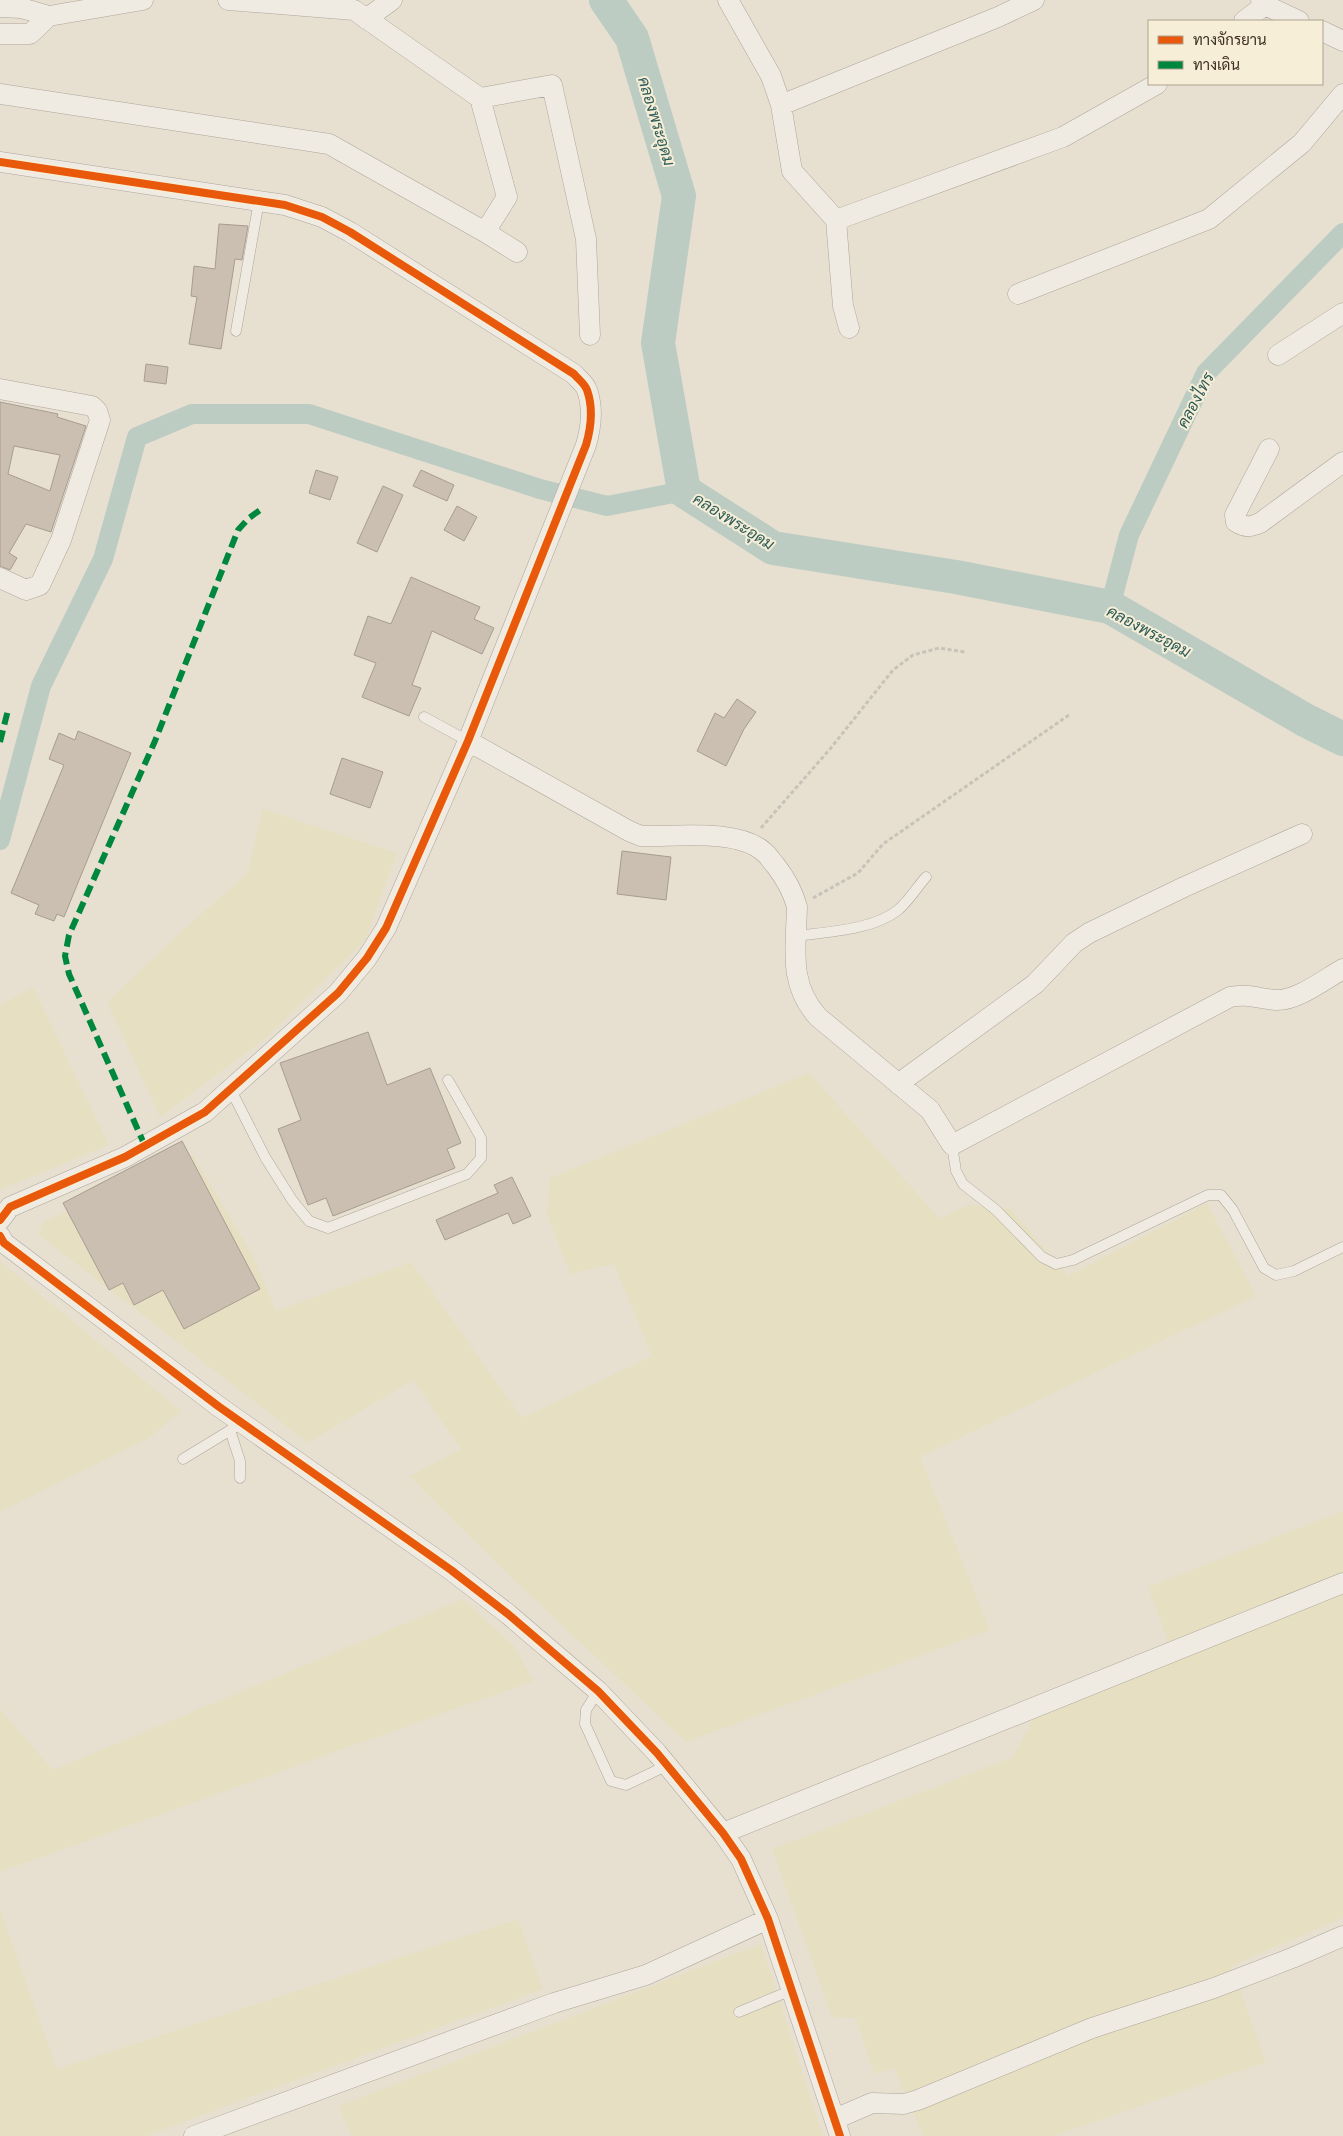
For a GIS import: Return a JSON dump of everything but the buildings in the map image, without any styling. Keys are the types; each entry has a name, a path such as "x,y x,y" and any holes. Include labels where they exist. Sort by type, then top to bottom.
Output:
{"street":[{"path":"0,34 30,34 49,16 92,4 143,0"},
{"path":"228,0 354,10 480,98 507,198 485,232"},
{"path":"366,19 392,0"},
{"path":"728,0 771,76 781,105 792,171 836,220 842,306 849,328"},
{"path":"781,105 998,17 1034,0"},
{"path":"1245,20 1263,3 1298,20"},
{"path":"0,7 21,8 49,16"},
{"path":"1323,32 1343,41"},
{"path":"480,98 552,85 586,239 590,335"},
{"path":"836,220 1063,137 1155,85"},
{"path":"0,94 329,144 517,252"},
{"path":"1018,294 1209,219 1302,143 1343,94"},
{"path":"0,162 285,205 322,217 343,228 574,374 586,388 590,405 590,431 580,461 468,741 386,928 367,958 338,993 204,1112 145,1146 10,1208 0,1220"},
{"path":"1278,355 1343,314"},
{"path":"0,389 92,406 97,411 100,420 60,540 40,585 26,590 0,578"},
{"path":"1269,449 1235,515 1236,522 1243,526 1250,527 1260,523 1343,462"},
{"path":"468,741 641,836 730,838 749,842 764,851 784,876 797,907 796,979 806,1004 825,1023 930,1110 952,1145 1230,997 1252,995 1275,1000 1290,999 1343,969"},
{"path":"898,1084 1035,984 1074,943 1089,933 1184,887 1302,834"},
{"path":"0,1236 4,1243 236,1427 451,1570 508,1614 598,1691 668,1765 723,1833 741,1859 768,1919 838,2127 872,2103 904,2104 918,2100 1092,2028 1214,1988 1343,1936"},
{"path":"723,1833 1343,1584"},
{"path":"194,2136 554,2003 646,1975 768,1919"}],"lane":[{"path":"236,331 259,201"},
{"path":"424,717 468,741"},
{"path":"796,936 843,930 881,920 898,910 926,877"},
{"path":"231,1090 265,1157 292,1200 309,1221 328,1228 467,1174 481,1158 481,1138 448,1080"},
{"path":"952,1145 956,1171 963,1184 996,1210 1042,1257 1056,1264 1073,1260 1208,1196 1221,1196 1233,1210 1264,1268 1276,1275 1294,1271 1343,1248"},
{"path":"183,1459 236,1427 240,1478"},
{"path":"598,1691 586,1710 585,1724 611,1781 626,1785 668,1765"},
{"path":"739,2012 792,1990"}],"path":[{"path":"749,842 894,670 913,655 939,648 965,652"},
{"path":"797,907 858,873 883,844 1069,715"}],"shaded area":[{"path":"262,809 397,853 365,940 267,1037 160,1117 107,1002 183,930 248,873"},
{"path":"33,987 109,1145 0,1190 0,1005"},
{"path":"809,1073 940,1219 967,1205 1011,1209 1068,1276 1207,1203 1256,1296 920,1457 990,1630 686,1742 512,1578 409,1476 461,1449 413,1380 308,1443 39,1235 43,1222 193,1155 252,1254 276,1311 411,1262 522,1418 652,1356 614,1264 570,1274 547,1214 550,1178"},
{"path":"0,1261 181,1411 149,1438 0,1512"},
{"path":"1343,1511 1343,1918 1231,1966 1266,2062 1054,2136 923,2136 894,2068 874,2074 856,2018 832,2017 772,1849 1012,1758 1034,1718 1172,1653 1148,1587"},
{"path":"463,1599 515,1647 533,1681 0,1872 0,1709 53,1770"},
{"path":"0,1909 57,2069 518,1919 543,1989 145,2136 0,2136"},
{"path":"761,1944 823,2136 352,2136 338,2106"}],"waterway":[{"name":"คลองพระอุดม","path":"606,0 632,38 679,196 658,343 684,491 773,548 956,577 1110,607 1305,720 1343,739"},
{"name":"คลองไทร","path":"1110,607 1129,535 1206,373 1343,233"},
{"path":"0,840 41,686 103,559 137,437 192,414 309,414 540,489 607,506 684,491"}],"marked path":[{"path":"145,1146 69,974 65,956 69,935 155,741 238,530 249,518 263,508"},
{"path":"0,742 8,710"}],"cycle path":[{"path":"0,162 285,205 322,217 350,232 574,374 586,388 591,410 586,445 468,741 386,928 367,958 338,993 205,1112 125,1157 10,1207 0,1220"},
{"path":"0,1236 4,1243 218,1406 451,1570 508,1614 598,1691 657,1753 723,1833 741,1859 768,1919 840,2136"}]}
